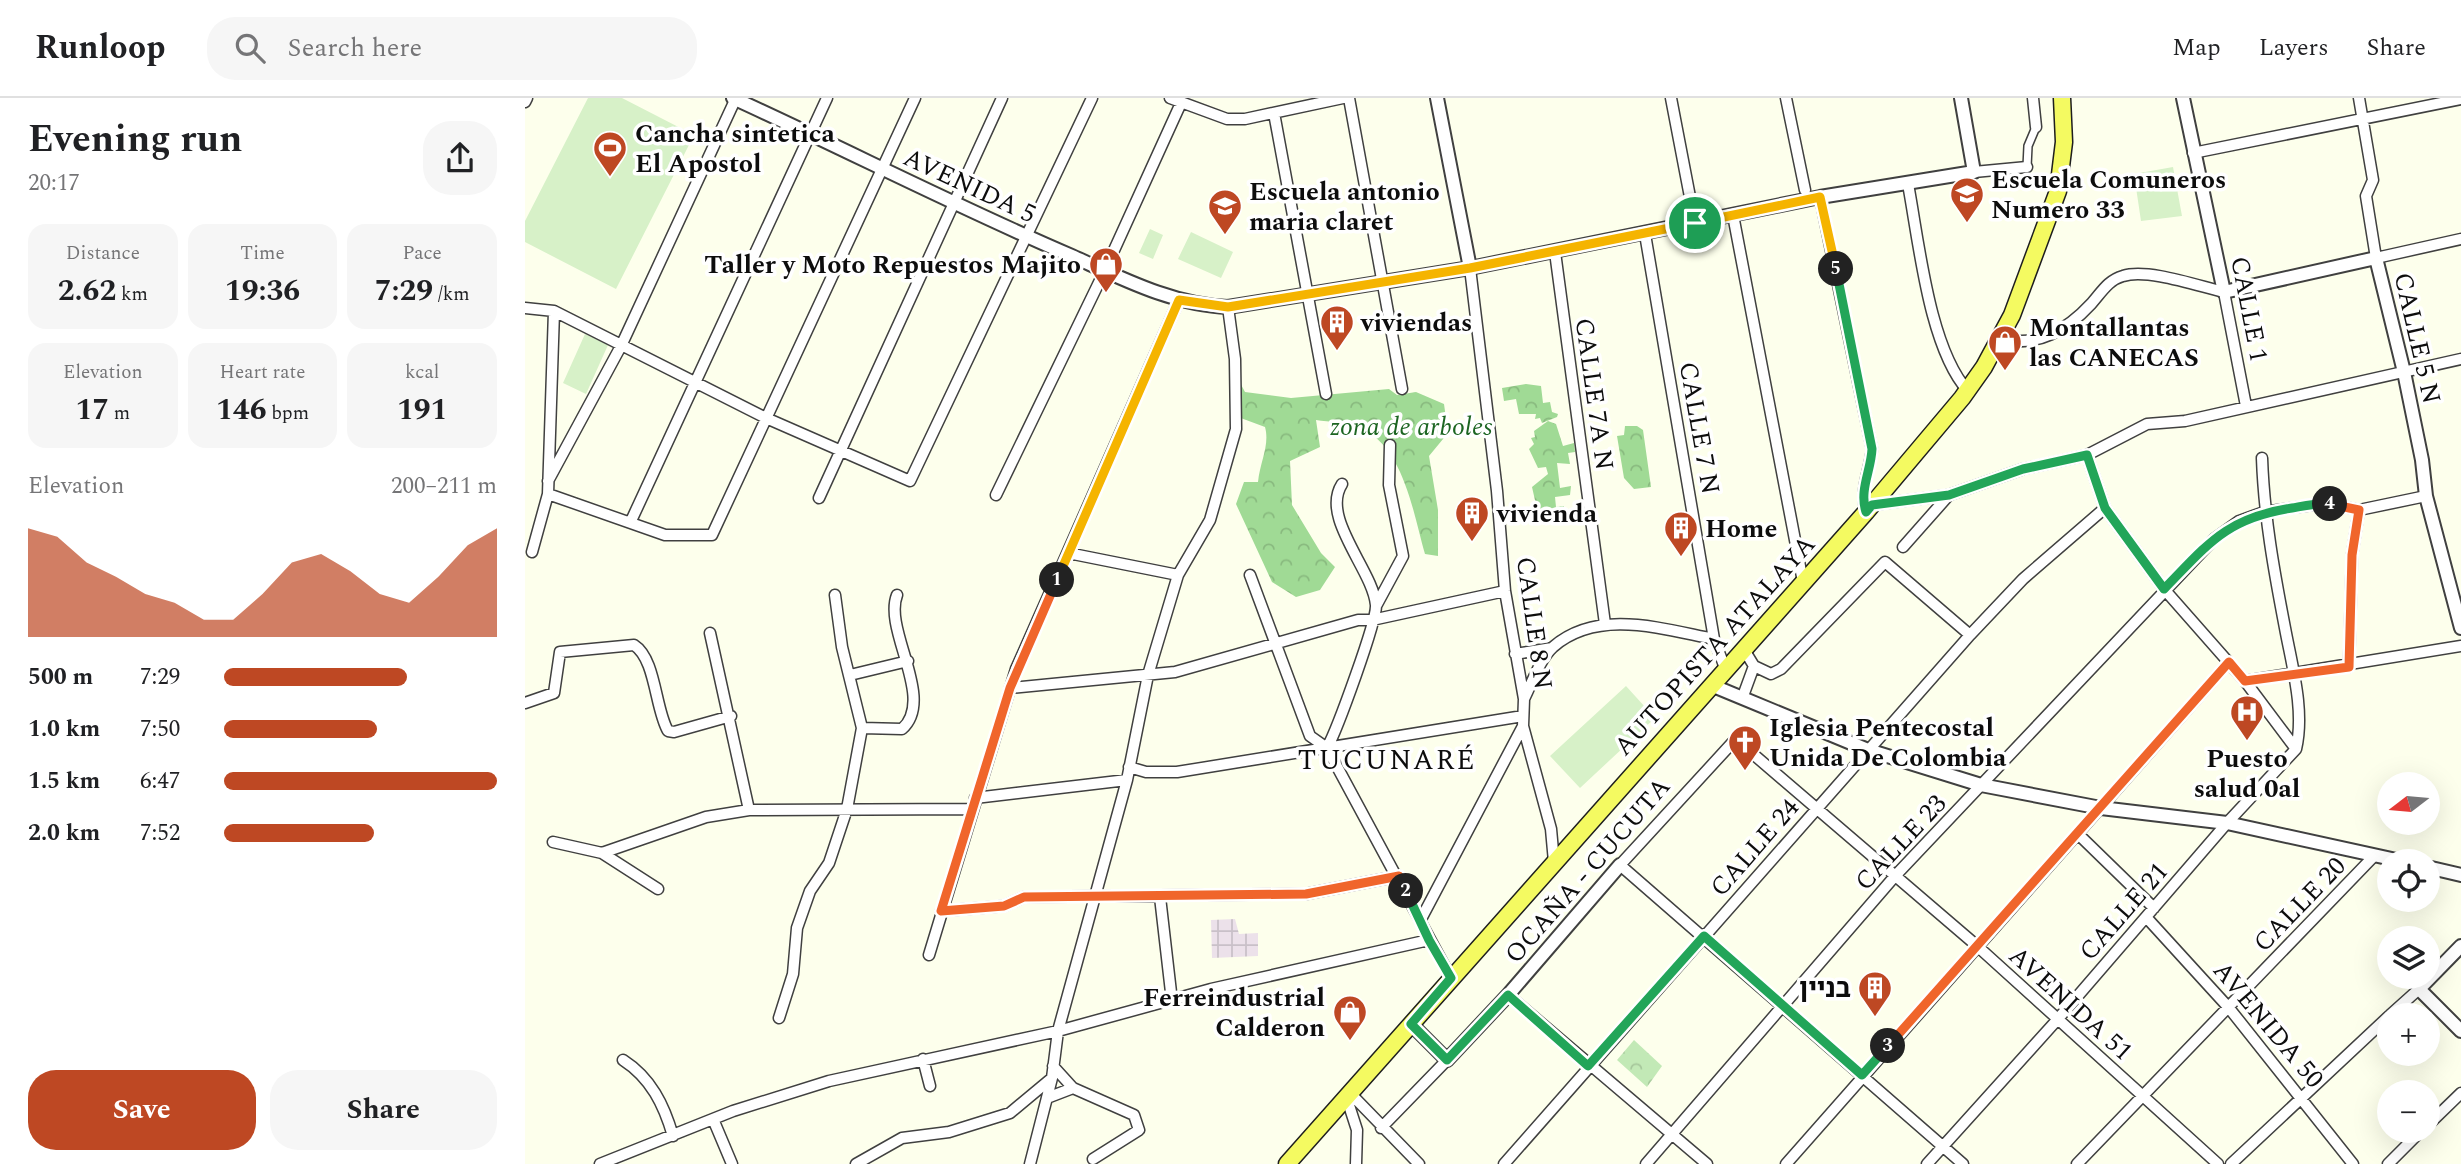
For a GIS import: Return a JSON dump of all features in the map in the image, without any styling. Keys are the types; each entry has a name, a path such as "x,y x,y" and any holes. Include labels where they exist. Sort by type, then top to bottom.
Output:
{"main road":[{"name":"AUTOPISTA ATALAYA","path":"1287,1164 1869,508 1968,391 2002,338 2058,191 2064,142 2062,98"}],"street":[{"path":"548,481 621,346 735,98"},
{"name":"AVENIDA 5","path":"735,98 953,204 1105,271 1186,301 1228,307 1470,268 1820,197 1974,172"},
{"path":"631,521 827,98"},
{"path":"548,494 665,535 712,535 915,98"},
{"path":"819,498 1002,98"},
{"path":"525,309 554,311 766,418 910,481 1092,98"},
{"path":"1170,98 1227,119 1274,113 1343,98"},
{"path":"1349,98 1402,388"},
{"name":"CALLE 8 N","path":"1437,98 1470,268 1497,491 1504,591 1524,699 1523,721 1551,829 1554,862"},
{"path":"1671,98 1695,223"},
{"path":"1786,98 1805,190"},
{"path":"1961,98 1974,172 2027,167 2028,146 2036,127 2033,98"},
{"name":"CALLE 1","path":"2183,98 2246,406"},
{"name":"CALLE 5 N","path":"2358,98 2364,118 2373,180 2366,196 2376,258 2404,372 2422,460 2425,496 2461,628"},
{"path":"2193,153 2461,99"},
{"path":"996,495 1105,271 1181,103"},
{"path":"1274,113 1326,394"},
{"path":"1907,184 1939,337 1955,377 1968,391"},
{"path":"1820,197 1872,449 1871,471 1862,490 1869,508 1949,495 2023,469 2087,455 2147,424 2185,421 2461,359"},
{"path":"1733,215 1803,582"},
{"name":"CALLE 7 N","path":"1645,234 1714,639 1725,668"},
{"path":"2002,338 2030,343 2059,331 2073,322 2107,284 2120,276 2135,273 2224,292 2461,239"},
{"name":"CALLE 7A N","path":"1555,252 1605,624"},
{"path":"929,954 1010,688 1069,553 1186,301"},
{"path":"1030,1164 1052,1077 1058,1031 1127,780 1148,675 1178,575 1210,520 1235,429 1235,359 1228,307"},
{"path":"532,552 548,494 554,311"},
{"path":"1327,748 1339,727 1376,607 1403,556 1389,485 1389,445"},
{"path":"2087,455 2105,508 2164,589 2245,681 2297,749"},
{"path":"2262,458 2264,512 2294,675 2300,732 2297,749"},
{"path":"1342,484 1337,495 1341,524 1364,572 1376,607"},
{"path":"1903,547 1949,495"},
{"path":"2349,667 2352,555 2359,510 2425,496"},
{"name":"CALLE 23","path":"1646,1164 1895,876 2214,539 2239,521 2264,512 2326,503 2359,510"},
{"name":"CALLE 24","path":"1504,1164 1970,635 2023,579 2105,508"},
{"path":"1069,553 1178,575"},
{"path":"1743,648 1754,666 1771,674 1781,669 1885,562 1970,635"},
{"path":"1250,575 1310,736 1327,748 1399,876 1429,940 1451,978"},
{"path":"1010,688 1148,675 1209,665 1358,620 1372,620 1504,591"},
{"path":"779,1018 793,974 797,928 810,891 829,863 847,809 862,728 835,595"},
{"path":"862,728 902,729 906,725 913,682 895,619 897,595"},
{"path":"1515,654 1552,648 1579,631 1605,624 1640,625 1714,639"},
{"path":"710,633 731,716 749,810"},
{"path":"525,703 554,693 560,652 614,644 634,645 640,649 654,684 668,731 674,732 731,716"},
{"path":"2245,681 2349,667 2461,646"},
{"path":"1524,699 1552,648"},
{"path":"850,675 908,661"},
{"path":"1786,1164 1976,945 2229,662"},
{"path":"1743,696 1754,666"},
{"path":"1711,685 1868,750 1981,785 2101,808 2227,822 2375,855"},
{"path":"1129,768 1146,772 1177,772 1523,721"},
{"path":"1420,920 1523,721"},
{"name":"AVENIDA 51","path":"1733,742 1746,748 1818,806 2218,1164"},
{"name":"OCAÑA - CUCUTA","path":"1381,1128 1508,995 1620,865 1733,742"},
{"name":"CALLE 21","path":"1927,1164 2057,1020 2227,822 2297,749"},
{"path":"975,798 1127,780"},
{"path":"602,853 706,817 749,810 972,809"},
{"path":"2078,834 2154,908"},
{"path":"552,842 602,853 658,889"},
{"name":"CALLE 20","path":"2077,1164 2375,855"},
{"path":"1620,865 1963,1164"},
{"path":"2440,870 2461,875"},
{"path":"941,911 1004,906 1024,897 1306,894 1399,876"},
{"path":"1160,897 1172,1001"},
{"name":"AVENIDA 50","path":"2146,916 2229,1008 2353,1164"},
{"path":"600,1164 713,1119 829,1081 1058,1031 1256,978 1429,940"},
{"path":"2440,968 2461,946"},
{"path":"2403,1003 2419,989 2461,1031"},
{"path":"1508,995 1588,1066 1707,1164"},
{"path":"1411,1024 1447,1060"},
{"path":"2231,1164 2377,1027"},
{"path":"923,1059 930,1086"},
{"path":"623,1060 641,1072 650,1085 667,1114 673,1136"},
{"path":"1053,1066 1073,1088 1134,1115 1138,1122 1139,1129 1093,1159"},
{"path":"856,1164 902,1138 949,1132 1010,1113 1052,1077"},
{"path":"1047,1098 1073,1088"},
{"path":"2440,1113 2461,1093"},
{"path":"1347,1094 1419,1164"},
{"path":"1347,1094 1357,1130 1356,1164"},
{"path":"713,1119 732,1164"},
{"path":"2388,1164 2409,1143"}],"shaded area":[{"path":"1235,919 1239,934 1258,933 1258,956 1212,958 1211,920"}],"green space":[{"name":"Cancha sintetica El Apostol","path":"588,98 622,98 694,135 616,289 525,242 525,221"},
{"path":"2173,167 2182,216 2141,221 2134,174"},
{"path":"1150,229 1163,235 1153,259 1139,253"},
{"path":"1191,232 1233,252 1221,278 1178,259"},
{"path":"585,334 608,345 586,394 563,383"},
{"name":"zona de arboles","path":"1238,379 1245,392 1291,398 1389,389 1397,395 1416,392 1444,404 1448,433 1429,456 1438,510 1438,556 1425,554 1411,501 1387,449 1374,436 1359,427 1316,420 1320,447 1290,461 1292,505 1321,553 1335,567 1320,590 1296,597 1272,582 1236,504 1244,482 1258,482 1266,447 1265,427 1238,417"},
{"path":"1526,384 1541,386 1543,403 1550,402 1552,412 1558,414 1557,417 1542,423 1540,418 1535,419 1536,414 1519,414 1516,399 1504,401 1502,388"},
{"path":"1548,421 1556,424 1563,446 1574,443 1575,452 1568,453 1570,464 1557,463 1560,488 1571,486 1570,495 1555,497 1556,507 1564,506 1564,510 1539,518 1532,487 1548,474 1546,467 1538,468 1529,449 1534,444 1531,438 1535,437 1534,431"},
{"path":"1625,426 1637,426 1643,430 1651,487 1634,489 1624,478 1617,436 1624,435"},
{"path":"1626,686 1655,718 1580,788 1550,756"},
{"path":"1634,1040 1662,1066 1647,1087 1617,1060"}],"place":[{"name":"Cancha sintetica El Apostol","path":"610,178"},
{"name":"Escuela Comuneros Numero 33","path":"1967,224"},
{"name":"Escuela antonio maria claret","path":"1225,236"},
{"name":"Taller y Moto Repuestos Majito","path":"1106,294"},
{"name":"viviendas","path":"1337,352"},
{"name":"Montallantas las CANECAS","path":"2005,372"},
{"name":"vivienda","path":"1472,543"},
{"name":"Home","path":"1681,558"},
{"name":"Puesto salud 0al","path":"2247,742"},
{"name":"Iglesia Pentecostal Unida De Colombia","path":"1745,772"},
{"name":"בניין","path":"1875,1018"},
{"name":"Ferreindustrial Calderon","path":"1350,1042"}],"district":[{"name":"TUCUNARÉ","path":"1387,759"}],"route":[{"path":"1820,197 1857,363 1872,449 1871,471 1862,490 1866,512 1872,505 1949,495 2023,469 2087,455 2105,508 2164,589 2214,539 2239,521 2264,512 2326,503 2359,510 2352,555 2349,667 2245,681 2229,662 1862,1075 1704,936 1588,1066 1508,995 1447,1060 1411,1024 1451,978 1429,940 1399,876 1306,894 1024,897 1004,906 941,911 1016,669 1179,300 1206,306 1228,307 1470,268 1695,223 1820,197"}]}
